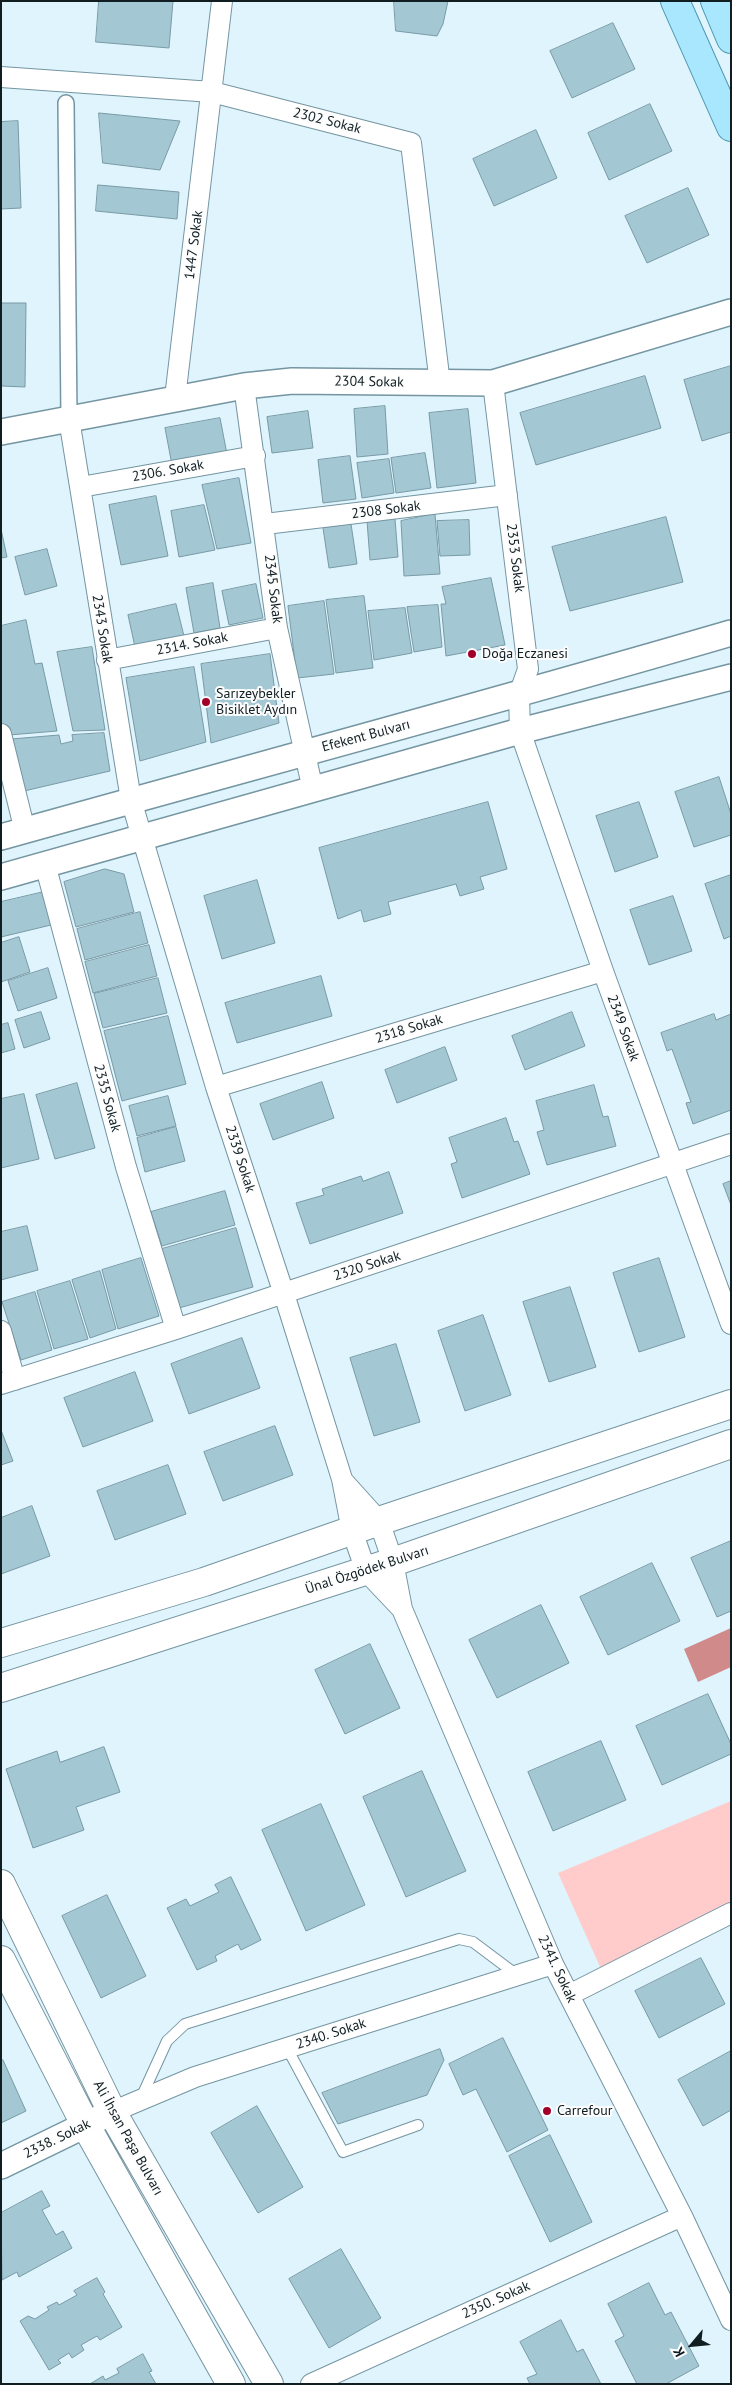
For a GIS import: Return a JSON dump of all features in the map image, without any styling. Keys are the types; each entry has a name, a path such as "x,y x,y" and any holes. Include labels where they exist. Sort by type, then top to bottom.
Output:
{"main road":[{"path":"675,1 731,127"},
{"path":"715,1 731,39"},
{"path":"1,1643 204,1582 379,1521 731,1404"},
{"name":"Ünal Özgödek Bulvarı","path":"1,1688 393,1562 731,1444"},
{"name":"Ali İhsan Paşa Bulvarı","path":"1,1884 112,2112 269,2384"},
{"path":"1,1960 86,2126 231,2384"}],"street":[{"name":"1447 Sokak","path":"175,398 222,1"},
{"name":"2302 Sokak","path":"1,77 212,92 412,143 440,384"},
{"path":"66,103 69,419"},
{"name":"2304 Sokak","path":"1,432 175,398 244,386 292,381 440,384 493,383 731,312"},
{"name":"2353 Sokak","path":"493,383 528,669 520,695 520,731"},
{"name":"2345 Sokak","path":"244,386 265,524 278,628 313,790"},
{"name":"2343 Sokak","path":"69,419 130,800 142,837"},
{"name":"2306. Sokak","path":"81,487 255,456"},
{"name":"2308 Sokak","path":"265,524 507,495"},
{"name":"2314. Sokak","path":"107,660 278,628"},
{"name":"Efekent Bulvarı","path":"1,837 304,752 520,695 731,633"},
{"path":"1,877 520,731 731,677"},
{"name":"2349 Sokak","path":"520,731 603,972 731,1324"},
{"path":"1,734 25,830"},
{"name":"2339 Sokak","path":"142,837 216,1087 342,1479 352,1531 366,1571"},
{"name":"2335 Sokak","path":"45,864 126,1167 176,1330"},
{"name":"2318 Sokak","path":"216,1087 603,972"},
{"name":"2320 Sokak","path":"8,1382 176,1330 731,1144"},
{"path":"1,1331 8,1382"},
{"path":"342,1479 379,1521 393,1562 402,1609"},
{"path":"366,1571 402,1609"},
{"name":"2341. Sokak","path":"402,1609 553,1964 728,2308"},
{"path":"570,1995 731,1913"},
{"name":"2340. Sokak","path":"112,2112 195,2077 553,1964"},
{"name":"2338. Sokak","path":"1,2166 112,2112"},
{"name":"2350. Sokak","path":"311,2384 682,2216"}],"lane":[{"path":"140,2100 167,2041 185,2024 459,1939 472,1942 517,1975"},
{"path":"287,2048 343,2152 418,2125"}],"shaded area":[{"path":"731,1628 731,1667 698,1682 684,1649"},
{"path":"731,1801 731,1905 601,1969 558,1873"}],"building":[{"path":"99,1 173,1 169,48 96,42"},
{"path":"394,1 448,1 443,24 437,36 396,31"},
{"path":"613,23 635,69 572,98 550,51"},
{"path":"650,104 672,151 609,180 588,133"},
{"path":"99,113 180,121 160,170 103,163"},
{"path":"18,121 21,208 1,209 1,122"},
{"path":"536,130 557,178 494,206 473,159"},
{"path":"98,185 179,192 177,219 96,211"},
{"path":"688,188 709,235 647,263 625,216"},
{"path":"1,303 26,303 25,387 1,386"},
{"path":"731,366 731,432 702,441 684,380"},
{"path":"645,376 661,428 536,465 520,413"},
{"path":"385,406 388,454 357,457 354,409"},
{"path":"468,409 476,483 437,488 429,413"},
{"path":"308,411 313,448 272,453 267,417"},
{"path":"220,418 227,454 172,465 165,428"},
{"path":"425,453 431,488 396,493 391,458"},
{"path":"350,456 356,499 323,503 318,460"},
{"path":"389,459 394,493 362,498 357,463"},
{"path":"239,478 251,543 217,549 202,485"},
{"path":"156,496 168,556 121,565 109,505"},
{"path":"204,505 215,550 179,557 171,511"},
{"path":"435,514 440,574 404,576 401,521"},
{"path":"666,517 683,582 570,611 552,547"},
{"path":"395,519 398,557 370,560 367,521"},
{"path":"469,520 470,555 440,556 437,521"},
{"path":"351,524 357,564 329,568 323,528"},
{"path":"1,529 7,557 1,558"},
{"path":"47,549 57,586 25,595 15,557"},
{"path":"491,578 505,645 446,656 441,604 446,604 442,587"},
{"path":"213,583 220,628 194,633 186,588"},
{"path":"256,584 263,618 229,625 222,591"},
{"path":"364,596 373,668 336,673 326,600"},
{"path":"324,601 334,674 297,678 288,606"},
{"path":"176,604 184,636 135,647 128,615"},
{"path":"438,605 442,647 414,652 407,607"},
{"path":"405,608 412,653 374,660 368,611"},
{"path":"26,620 35,664 42,663 57,731 9,735 1,730 1,626"},
{"path":"92,647 105,730 73,731 57,652"},
{"path":"270,654 279,723 211,743 201,664"},
{"path":"194,667 206,742 140,761 126,678"},
{"path":"104,733 110,771 24,791 11,739 59,735 61,744 73,741 72,735"},
{"path":"719,777 731,814 731,835 694,847 675,792"},
{"path":"488,802 507,869 480,877 484,889 460,896 456,884 388,902 391,914 364,922 361,910 338,919 319,848"},
{"path":"639,802 658,857 615,872 596,816"},
{"path":"105,869 124,874 134,912 76,927 64,882"},
{"path":"731,875 731,936 724,939 705,884"},
{"path":"257,880 275,943 222,959 204,896"},
{"path":"44,892 51,925 1,937 1,902"},
{"path":"673,896 692,951 649,965 630,910"},
{"path":"140,912 148,943 85,960 77,929"},
{"path":"19,937 30,972 1,982 1,943"},
{"path":"149,945 157,976 93,993 85,962"},
{"path":"48,968 57,998 18,1011 8,981"},
{"path":"321,976 332,1016 237,1043 225,1003"},
{"path":"158,978 167,1013 103,1028 94,994"},
{"path":"41,1012 50,1039 24,1048 15,1020"},
{"path":"572,1012 585,1046 525,1070 512,1036"},
{"path":"714,1014 716,1020 731,1014 731,1110 693,1124 686,1103 691,1102 672,1049 667,1051 661,1033"},
{"path":"168,1016 186,1084 122,1101 104,1031"},
{"path":"8,1023 15,1049 1,1053 1,1025"},
{"path":"445,1047 457,1080 397,1103 385,1070"},
{"path":"322,1082 334,1118 273,1140 260,1104"},
{"path":"77,1083 95,1148 55,1159 36,1095"},
{"path":"594,1085 603,1117 608,1116 616,1146 547,1165 537,1132 544,1130 536,1101"},
{"path":"24,1094 39,1159 1,1168 1,1099"},
{"path":"168,1096 176,1126 137,1136 129,1106"},
{"path":"506,1118 514,1142 518,1141 530,1174 462,1198 451,1164 457,1162 449,1138"},
{"path":"176,1127 185,1161 145,1172 137,1138"},
{"path":"389,1172 403,1213 310,1244 296,1203 324,1195 322,1189 361,1176 363,1181"},
{"path":"731,1181 731,1205 723,1184"},
{"path":"225,1191 235,1225 162,1246 151,1212"},
{"path":"27,1226 38,1270 1,1280 1,1232"},
{"path":"236,1228 253,1287 179,1308 162,1249"},
{"path":"141,1258 159,1316 118,1329 102,1270"},
{"path":"659,1258 685,1337 639,1352 613,1273"},
{"path":"100,1271 116,1329 90,1338 72,1280"},
{"path":"70,1281 88,1339 54,1349 37,1291"},
{"path":"570,1287 596,1367 549,1382 523,1302"},
{"path":"35,1292 52,1350 21,1360 2,1302"},
{"path":"483,1315 511,1395 465,1411 438,1331"},
{"path":"242,1338 260,1388 189,1414 171,1364"},
{"path":"396,1344 420,1422 374,1436 350,1358"},
{"path":"135,1372 153,1421 83,1447 64,1398"},
{"path":"275,1426 293,1475 223,1501 204,1452"},
{"path":"1,1430 13,1461 1,1465"},
{"path":"168,1465 186,1514 115,1540 97,1491"},
{"path":"32,1506 50,1556 1,1574 1,1518"},
{"path":"731,1541 731,1611 717,1617 691,1558"},
{"path":"652,1563 680,1621 608,1655 580,1597"},
{"path":"541,1605 569,1663 497,1698 469,1640"},
{"path":"370,1644 400,1708 345,1734 315,1670"},
{"path":"708,1694 731,1744 731,1754 662,1785 636,1726"},
{"path":"601,1741 626,1800 553,1831 528,1772"},
{"path":"104,1747 120,1792 76,1807 84,1830 33,1848 6,1769 57,1751 60,1762"},
{"path":"422,1771 466,1871 406,1897 363,1797"},
{"path":"321,1804 365,1905 306,1931 262,1830"},
{"path":"231,1877 261,1940 241,1950 238,1944 215,1956 217,1961 197,1970 167,1908 186,1899 190,1906 219,1892 215,1885"},
{"path":"107,1895 146,1976 101,1998 62,1916"},
{"path":"701,1958 725,2004 659,2038 635,1991"},
{"path":"503,2038 548,2130 507,2152 476,2089 463,2095 449,2064"},
{"path":"440,2049 444,2060 427,2095 338,2124 322,2093"},
{"path":"731,2051 731,2110 703,2126 678,2080"},
{"path":"3,2060 26,2111 1,2123 1,2061"},
{"path":"257,2106 303,2187 258,2213 211,2133"},
{"path":"550,2135 592,2222 550,2242 509,2156"},
{"path":"42,2191 50,2206 42,2210 56,2235 63,2231 72,2248 19,2277 17,2272 2,2280 1,2213"},
{"path":"341,2249 381,2318 329,2348 289,2279"},
{"path":"97,2278 105,2292 103,2294 122,2327 100,2340 97,2336 81,2345 84,2350 72,2358 69,2353 58,2360 61,2363 49,2370 20,2321 28,2316 35,2319 49,2310 47,2307 57,2302 59,2305 77,2295 74,2291"},
{"path":"649,2283 665,2315 671,2312 699,2366 666,2384 637,2384 615,2341 624,2336 608,2304"},
{"path":"561,2320 577,2352 583,2349 601,2384 530,2384 527,2378 537,2374 520,2342"},
{"path":"143,2354 152,2371 149,2372 156,2384 90,2384 103,2376 105,2380 119,2373 117,2369"}],"place":[{"name":"Doğa Eczanesi","path":"472,654"},
{"name":"Sarızeybekler Bisiklet Aydın","path":"206,702"},
{"name":"Carrefour","path":"547,2111"}]}
